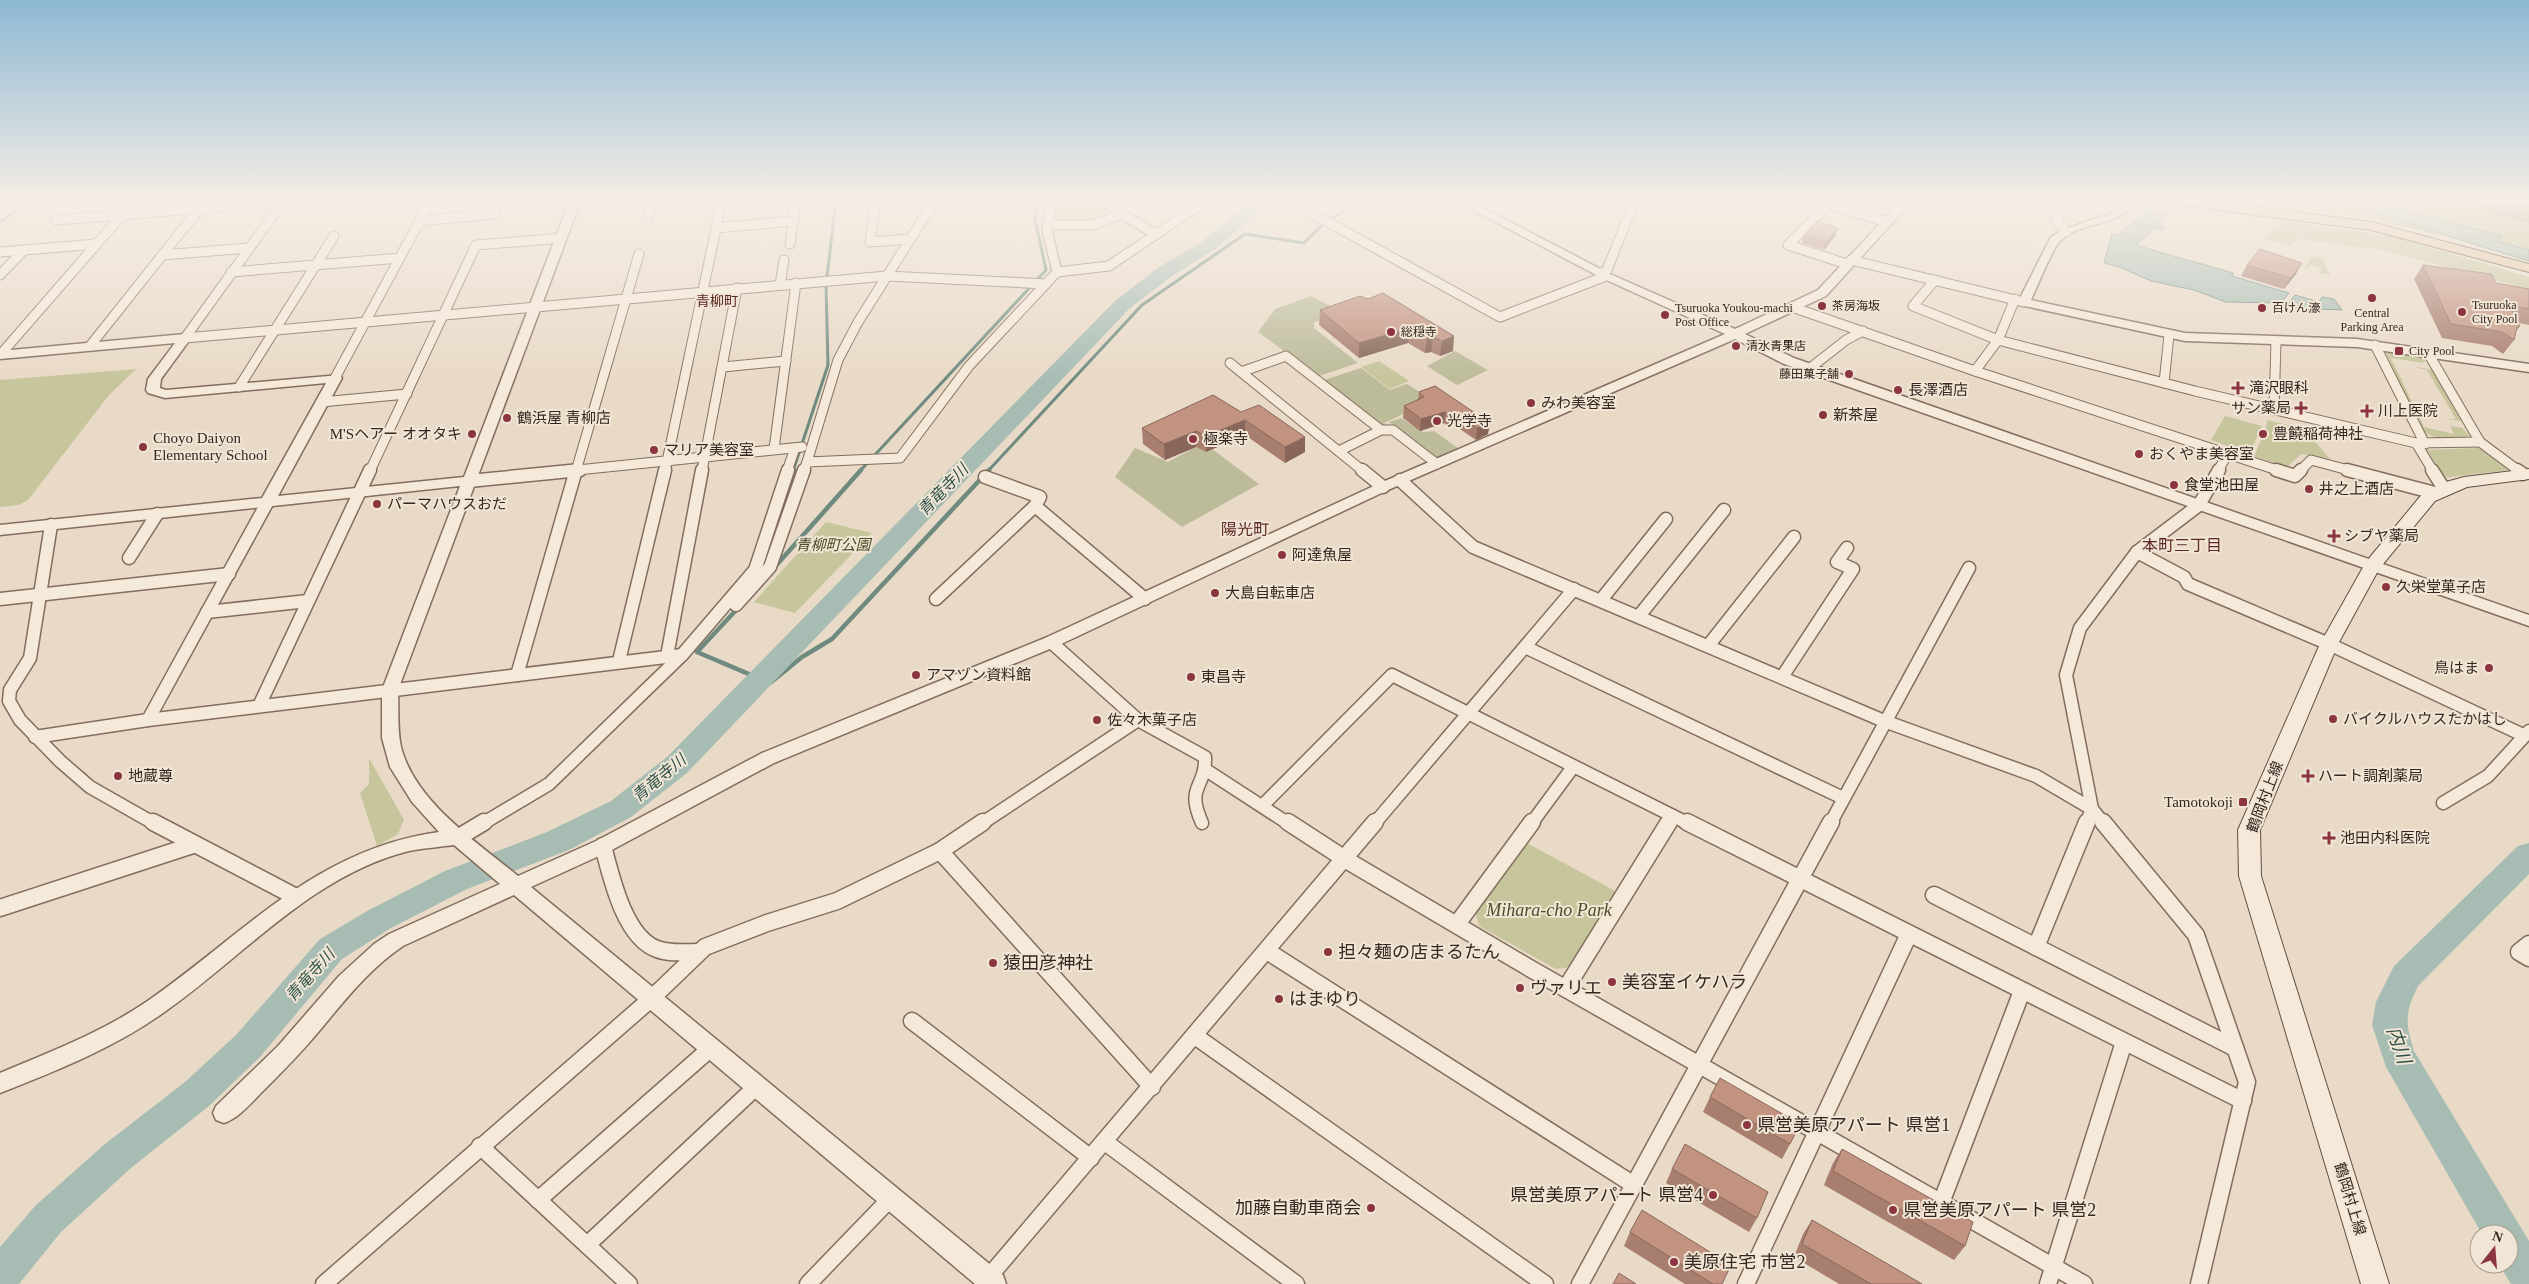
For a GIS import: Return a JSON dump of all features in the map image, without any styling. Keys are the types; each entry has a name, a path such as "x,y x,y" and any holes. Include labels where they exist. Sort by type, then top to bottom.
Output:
{"main road":[{"path":"2501,260 2529,268"},
{"name":"鶴岡村上線","path":"2375,1284 2250,876 2249,830 2329,644 2372,566 2429,497 2439,491 2470,481 2526,474"}],"street":[{"path":"0,276 15,260"},
{"path":"1,354 83,260"},
{"path":"90,346 158,260"},
{"path":"241,260 155,380 153,390 165,394 335,378"},
{"path":"239,387 319,260"},
{"path":"232,272 377,260"},
{"path":"148,720 399,260"},
{"path":"259,706 469,260"},
{"path":"554,260 390,690 392,744 397,763 428,809 442,824 891,1198 988,1282 1574,589"},
{"path":"517,674 637,260"},
{"path":"618,662 667,461 709,260"},
{"path":"780,285 784,260"},
{"path":"736,605 770,567 807,462 838,360 897,260"},
{"path":"1055,260 1057,272"},
{"path":"807,462 900,458 969,366 1057,272 1110,266 1119,260"},
{"path":"1397,260 1500,317 1603,275 1611,260"},
{"path":"1574,260 1603,275 1809,368 2529,621"},
{"path":"1842,260 2169,335 2205,339 2375,346 2529,368"},
{"path":"1975,371 1998,340 2043,260"},
{"path":"224,1113 286,1054 340,986 380,950 396,940 602,846 768,758 1051,642 1383,487 1735,334 1822,293 1849,262"},
{"path":"1,354 887,276 1046,284"},
{"path":"1935,280 1913,306 1998,340 2274,410 2421,443 2480,442"},
{"path":"774,449 796,283"},
{"path":"667,656 707,456 737,288"},
{"path":"1792,306 1975,371 2295,476 2311,460 2439,491"},
{"path":"1809,368 1846,340 1862,331"},
{"path":"2164,383 2169,335"},
{"path":"2274,410 2276,341"},
{"path":"2375,346 2421,443 2439,491"},
{"path":"2428,353 2480,442 2526,474"},
{"path":"1241,372 1286,356 1381,430"},
{"path":"723,367 786,360"},
{"path":"1230,363 1383,487"},
{"path":"321,402 407,394"},
{"path":"1339,451 1381,430 1393,430 1437,464"},
{"path":"0,530 812,446"},
{"path":"0,1083 116,1033 132,1023 183,987 296,898 330,876 382,850 425,839 459,837 549,784 682,654 755,570 795,448"},
{"path":"2036,947 2092,809 2066,675 2080,628 2137,552 2199,505 2228,453"},
{"path":"936,599 1035,506 1040,497 985,477"},
{"path":"1400,480 1473,547 1884,721 2036,776 2092,809 2196,935 2247,1082 2200,1284"},
{"path":"1035,506 1145,599"},
{"path":"1639,616 1724,510"},
{"path":"129,558 157,514"},
{"path":"1601,600 1666,519"},
{"path":"51,525 30,658 10,690 9,701 20,720 35,737 90,786 193,845 296,898"},
{"path":"1708,646 1794,537"},
{"path":"1782,677 1853,569 1836,562 1847,548"},
{"path":"2137,552 2184,577 2188,584 2329,644 2526,733 2488,776 2443,803"},
{"path":"1580,1284 1700,1066 1884,721 1969,568"},
{"path":"0,599 229,574"},
{"path":"207,612 308,601"},
{"path":"1051,642 1138,720 1205,757 1206,770 1197,786 1194,801 1202,823"},
{"path":"1525,647 1843,798"},
{"path":"35,737 148,720 682,654"},
{"path":"1263,805 1392,675 2243,1101"},
{"path":"324,1284 652,998 705,947 768,923 837,901 940,851 1138,720"},
{"path":"1457,924 1573,767"},
{"path":"1206,770 1346,860 1700,1066 1941,1203 2051,1275 2084,1284"},
{"path":"1566,988 1673,816"},
{"path":"0,908 193,845"},
{"path":"602,846 619,898 640,938 651,947 673,952 699,952"},
{"path":"940,851 1152,1087"},
{"path":"1934,895 2235,1048"},
{"path":"1746,1284 1909,934"},
{"path":"2529,944 2519,952 2529,958"},
{"path":"1267,951 1634,1185"},
{"path":"1941,1203 2022,991"},
{"path":"912,1021 1091,1158"},
{"path":"1195,1036 1545,1284"},
{"path":"2051,1275 2124,1042"},
{"path":"538,1200 711,1048"},
{"path":"587,1245 757,1086"},
{"path":"1105,1142 1296,1284"},
{"path":"480,1146 629,1284"},
{"path":"808,1284 891,1198"}],"green space":[{"path":"2309,260 2323,260 2330,275 2319,273 2322,269 2310,265 2307,269 2304,268"},
{"path":"2420,260 2472,260 2529,277 2529,289"},
{"path":"1311,296 1340,311 1314,323 1314,328 1358,363 1319,376 1258,332 1275,309"},
{"path":"1455,351 1488,370 1457,385 1427,366"},
{"path":"2389,351 2419,355 2426,360 2423,363 2391,358 2424,427 2454,434 2450,426 2462,428 2469,435 2453,440 2441,439 2425,433 2386,354"},
{"path":"1379,361 1409,381 1390,389 1361,367"},
{"path":"2418,367 2432,370 2461,421 2445,419 2456,419 2427,370"},
{"path":"1361,368 1390,390 1407,384 1429,398 1418,407 1384,423 1390,428 1384,428 1324,380"},
{"path":"136,369 109,395 28,500 19,505 0,507 0,380"},
{"path":"2225,416 2262,426 2249,454 2211,440"},
{"path":"1401,418 1423,432 1434,431 1462,451 1437,460 1389,422"},
{"path":"2267,420 2304,429 2330,459 2301,454 2287,467 2254,456 2266,429"},
{"path":"1196,447 1206,452 1212,449 1259,484 1182,527 1115,477 1135,448 1168,462"},
{"path":"2478,448 2508,470 2441,478 2423,450"},
{"name":"青柳町公園","path":"826,522 872,533 795,613 754,602"},
{"path":"369,758 404,820 398,834 377,846 360,793 369,784"},
{"name":"Mihara-cho Park","path":"1523,841 1619,893 1574,967 1556,969 1479,926 1474,907"}],"shaded area":[{"path":"2105,260 2186,260 2233,273 2232,276 2289,293 2281,303 2226,302 2194,290 2151,281 2120,267 2104,263"},
{"path":"2295,295 2319,302 2322,297 2334,299 2342,310 2295,308 2289,303"}],"building":[{"path":"2251,260 2293,260 2302,263 2291,278 2247,265"},
{"path":"2423,265 2491,274 2496,283 2529,289 2529,309 2509,306 2520,326 2517,327 2514,340 2502,332 2451,324"},
{"path":"1383,293 1454,336 1442,341 1433,337 1427,338 1410,328 1359,343 1320,310 1360,296 1368,299"},
{"path":"1435,386 1490,423 1477,428 1456,413 1448,415 1445,412 1421,419 1404,406 1424,397 1419,392"},
{"path":"1213,395 1241,412 1259,405 1305,437 1285,447 1245,420 1206,436 1196,431 1164,444 1142,428"},
{"path":"1720,1078 1800,1124 1790,1144 1710,1097"},
{"path":"1685,1144 1768,1192 1757,1218 1672,1169"},
{"path":"1842,1149 1973,1222 1965,1246 1833,1171"},
{"path":"1642,1210 1731,1265 1722,1284 1713,1284 1630,1232"},
{"path":"1812,1220 1922,1284 1871,1284 1802,1244"},
{"path":"1619,1273 1636,1284 1613,1284"}],"waterway":[{"path":"793,471 828,365 826,285 829,260"},
{"path":"860,471 1046,270 1044,260"},
{"name":"青竜寺川","path":"0,1277 48,1219 118,1156 197,1094 248,1046 331,949 380,919 456,880 558,841 621,809 677,765 1123,304 1165,272 1185,260"},
{"path":"988,471 1142,305 1207,260"},
{"path":"762,567 794,470"},
{"path":"773,569 861,470"},
{"path":"738,608 697,652 770,683 802,657 832,639 989,470"},
{"name":"内川","path":"2497,1224 2398,1056 2389,1025 2393,1002 2406,976 2529,855"},
{"name":"内川","path":"2519,1260 2529,1277"}],"place":[{"name":"Central Parking Area","path":"2372,298"},
{"name":"茶房海坂","path":"1822,306"},
{"name":"百けん濠","path":"2262,308"},
{"name":"Tsuruoka City Pool","path":"2462,312"},
{"name":"Tsuruoka Youkou-machi Post Office","path":"1665,315"},
{"name":"総穏寺","path":"1391,332"},
{"name":"清水青果店","path":"1736,346"},
{"name":"City Pool","path":"2399,351"},
{"name":"藤田菓子舗","path":"1849,374"},
{"name":"滝沢眼科","path":"2238,388"},
{"name":"長澤酒店","path":"1898,390"},
{"name":"みわ美容室","path":"1531,403"},
{"name":"サン薬局","path":"2301,408"},
{"name":"川上医院","path":"2367,411"},
{"name":"新茶屋","path":"1823,415"},
{"name":"鶴浜屋 青柳店","path":"507,418"},
{"name":"光学寺","path":"1437,421"},
{"name":"M'Sヘアー オオタキ","path":"472,434"},
{"name":"豊饒稲荷神社","path":"2263,434"},
{"name":"極楽寺","path":"1193,439"},
{"name":"Choyo Daiyon Elementary School","path":"143,447"},
{"name":"マリア美容室","path":"654,450"},
{"name":"おくやま美容室","path":"2139,454"},
{"name":"食堂池田屋","path":"2174,485"},
{"name":"井之上酒店","path":"2309,489"},
{"name":"パーマハウスおだ","path":"377,504"},
{"name":"シブヤ薬局","path":"2334,536"},
{"name":"阿達魚屋","path":"1282,555"},
{"name":"久栄堂菓子店","path":"2386,587"},
{"name":"大島自転車店","path":"1215,593"},
{"name":"鳥はま","path":"2489,668"},
{"name":"アマゾン資料館","path":"916,675"},
{"name":"東昌寺","path":"1191,677"},
{"name":"バイクルハウスたかはし","path":"2333,719"},
{"name":"佐々木菓子店","path":"1097,720"},
{"name":"地蔵尊","path":"118,776"},
{"name":"ハート調剤薬局","path":"2308,776"},
{"name":"Tamotokoji","path":"2243,802"},
{"name":"池田内科医院","path":"2329,838"},
{"name":"担々麺の店まるたん","path":"1328,952"},
{"name":"猿田彦神社","path":"993,963"},
{"name":"美容室イケハラ","path":"1612,982"},
{"name":"ヴァリエ","path":"1520,988"},
{"name":"はまゆり","path":"1279,999"},
{"name":"県営美原アパート 県営1","path":"1747,1125"},
{"name":"県営美原アパート 県営4","path":"1713,1195"},
{"name":"加藤自動車商会","path":"1371,1208"},
{"name":"県営美原アパート 県営2","path":"1893,1210"},
{"name":"美原住宅 市営2","path":"1674,1262"}],"district":[{"name":"青柳町","path":"717,301"},
{"name":"陽光町","path":"1245,529"},
{"name":"本町三丁目","path":"2182,545"}]}
